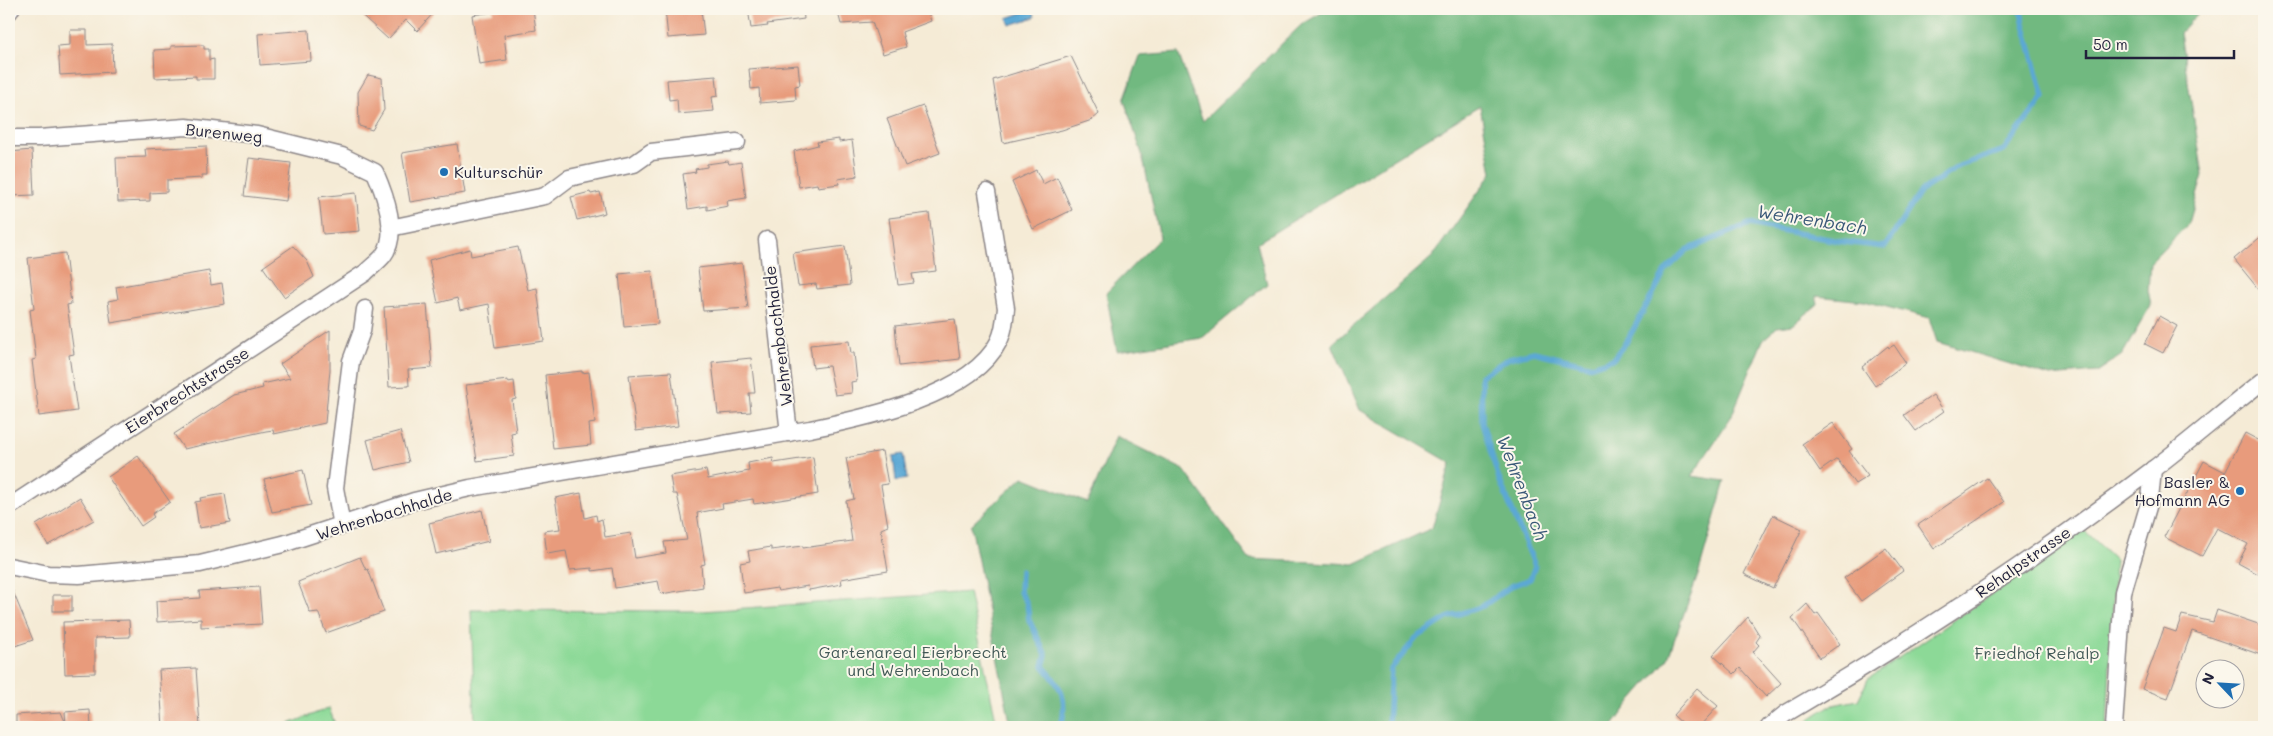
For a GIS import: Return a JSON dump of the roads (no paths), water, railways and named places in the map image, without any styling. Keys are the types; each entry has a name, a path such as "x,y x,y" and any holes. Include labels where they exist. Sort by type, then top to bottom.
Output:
{"street":[{"name":"Burenweg","path":"9,138 39,138 186,127 257,135 342,156 375,172 385,196 390,228 389,242 384,256 365,272"},
{"path":"390,228 545,196 569,178 634,164 651,152 737,142"},
{"name":"Wehrenbachhalde","path":"9,566 48,574 79,575 200,564 267,549 414,501 470,488 790,433 855,420 903,406 946,388 980,365 998,341 1004,324 1006,308 987,192"},
{"name":"Wehrenbachhalde","path":"767,240 790,433"},
{"name":"Eierbrechtstrasse","path":"9,507 365,272"},
{"path":"342,526 335,488 351,361 362,331 365,308"},
{"name":"Rehalpstrasse","path":"1769,727 1786,714 1911,638 2051,543 2153,469 2264,380"},
{"path":"2114,727 2123,592 2150,500 2153,469"}],"water":[{"path":"1033,9 1035,17 1010,25 1007,18"},
{"path":"903,454 907,479 896,481 893,456"}],"waterway":[{"name":"Wehrenbach","path":"1388,727 1391,669 1416,638 1447,618 1483,606 1511,586 1530,579 1535,566 1499,479 1482,423 1481,376 1509,358 1534,352 1592,366 1613,359 1628,339 1666,270 1687,250 1749,224 1844,242 1885,247 1921,191 1959,166 2004,150 2044,97 2020,9"},
{"path":"1021,571 1020,592 1027,603 1029,620 1046,655 1043,666 1055,680 1062,694 1064,708 1061,727"}],"place":[{"name":"Kulturschür","path":"444,172"},
{"name":"Basler & Hofmann AG","path":"2240,491"}],"park label":[{"name":"Friedhof Rehalp","path":"2037,653"},
{"name":"Gartenareal Eierbrecht und Wehrenbach","path":"913,661"}]}
